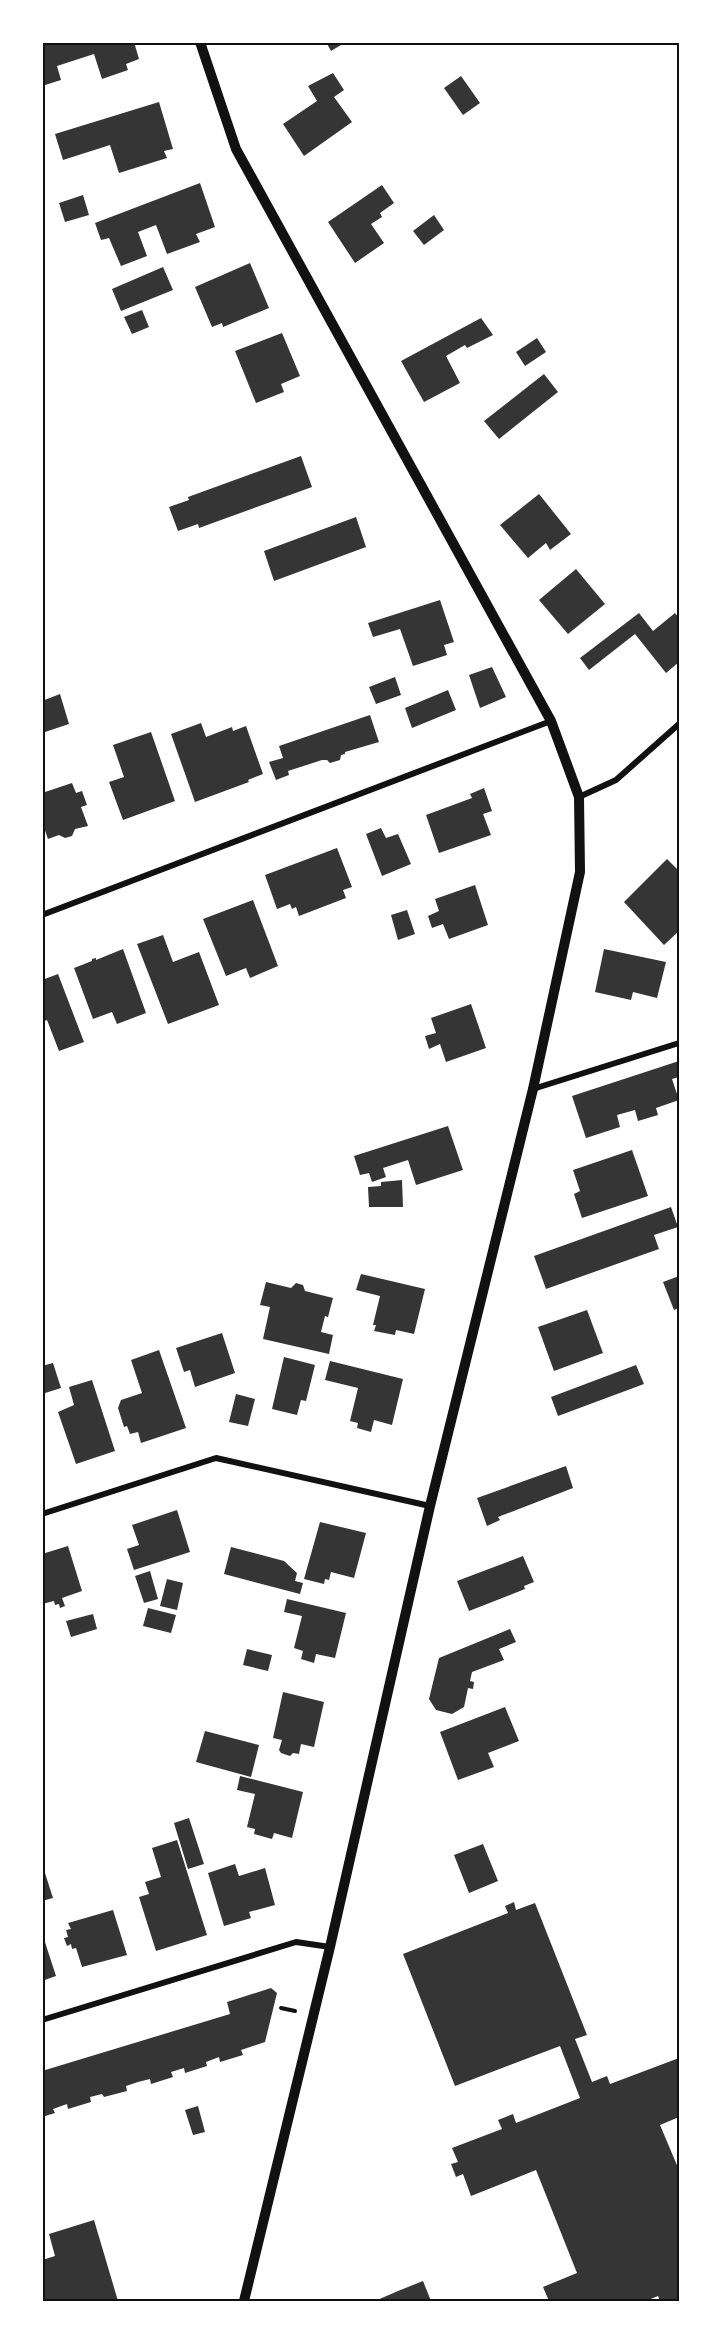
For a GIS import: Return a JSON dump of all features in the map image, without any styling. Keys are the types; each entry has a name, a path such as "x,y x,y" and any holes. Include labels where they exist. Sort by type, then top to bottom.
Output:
{"street":[{"path":"200,42 236,150 551,721 579,796 580,872 533,1089 430,1506 330,1947 244,2301"},
{"path":"42,915 551,721"},
{"path":"579,796 616,780 679,724"},
{"path":"533,1089 679,1042"},
{"path":"42,1514 216,1458 430,1506"},
{"path":"42,2020 296,1942 330,1947"}],"path":[{"path":"281,2008 297,2012"}],"building":[{"path":"53,42 134,42 139,59 126,64 128,70 102,79 94,54 57,66 61,80 42,86 42,46"},
{"path":"326,42 346,42 331,51"},
{"path":"333,73 344,90 334,97 352,122 304,156 283,124 317,101 308,86"},
{"path":"461,76 480,103 463,115 444,88"},
{"path":"159,102 173,149 164,151 167,158 119,173 110,145 63,160 55,134"},
{"path":"200,183 215,227 196,234 200,242 167,254 156,225 138,232 147,256 121,266 109,238 101,240 95,223"},
{"path":"382,185 394,203 380,213 382,217 371,224 384,243 355,263 328,222"},
{"path":"83,195 89,215 65,222 59,203"},
{"path":"434,215 444,230 424,245 413,231"},
{"path":"250,263 269,308 223,327 222,323 212,327 195,287"},
{"path":"163,267 173,290 121,311 112,289"},
{"path":"142,310 149,327 132,334 124,317"},
{"path":"481,318 493,335 467,348 465,345 446,356 460,383 424,402 401,361"},
{"path":"282,333 300,376 281,384 284,392 256,403 235,351"},
{"path":"537,338 546,352 525,366 516,352"},
{"path":"544,374 558,392 499,439 484,421"},
{"path":"301,456 312,487 199,528 198,524 178,531 169,507 189,500 188,497"},
{"path":"539,494 571,534 550,550 546,543 528,558 500,525"},
{"path":"356,517 366,547 274,581 264,551"},
{"path":"576,569 605,604 568,634 539,600"},
{"path":"440,600 454,642 444,645 447,655 413,666 400,629 373,637 368,623"},
{"path":"639,613 653,631 675,613 679,618 679,662 666,673 635,634 589,670 580,658"},
{"path":"492,667 506,697 480,708 469,675"},
{"path":"395,677 401,695 376,704 369,687"},
{"path":"448,690 456,710 412,728 405,708"},
{"path":"60,694 69,724 42,733 42,701"},
{"path":"370,715 379,742 345,752 341,755 340,760 330,763 322,760 288,771 289,775 276,780 269,762 283,758 279,746"},
{"path":"201,723 206,737 232,727 233,731 246,726 263,774 248,780 249,782 195,802 171,734"},
{"path":"151,732 175,801 123,820 109,782 124,777 113,745"},
{"path":"72,783 76,793 82,791 87,805 81,807 88,826 75,829 72,836 65,838 59,835 48,839 42,822 42,793"},
{"path":"484,788 492,811 483,814 491,835 439,853 426,815 472,798 470,794"},
{"path":"381,828 386,838 398,834 411,864 382,876 366,834"},
{"path":"337,848 352,887 343,890 346,898 299,916 296,907 292,909 290,904 277,909 265,875"},
{"path":"667,859 679,871 679,931 664,945 624,902"},
{"path":"475,885 488,925 449,939 443,924 432,928 428,916 439,911 435,899"},
{"path":"253,900 278,966 250,978 246,968 226,976 203,919"},
{"path":"407,910 415,934 398,940 391,915"},
{"path":"163,935 173,962 199,952 219,1005 168,1024 137,944"},
{"path":"123,949 146,1013 117,1024 112,1012 93,1019 74,968 92,959 96,958 96,960"},
{"path":"604,949 666,962 657,998 633,992 631,1000 595,992"},
{"path":"58,974 84,1042 59,1051 47,1020 42,1022 42,980"},
{"path":"471,1004 486,1048 446,1062 440,1044 429,1049 425,1036 436,1033 431,1018"},
{"path":"679,1061 679,1077 672,1079 679,1100 656,1108 658,1115 638,1121 635,1110 617,1115 620,1127 586,1138 572,1096"},
{"path":"448,1126 463,1170 416,1185 408,1160 383,1168 386,1177 372,1182 369,1173 360,1175 354,1156"},
{"path":"632,1150 648,1196 582,1218 574,1194 580,1191 573,1170"},
{"path":"402,1180 403,1207 369,1207 368,1187 381,1186 381,1182"},
{"path":"671,1207 678,1227 654,1235 659,1249 546,1289 534,1256"},
{"path":"361,1274 425,1289 414,1334 396,1330 395,1335 374,1331 376,1325 373,1325 380,1296 356,1290"},
{"path":"679,1276 679,1308 674,1310 663,1282"},
{"path":"266,1282 291,1288 296,1283 303,1285 305,1291 333,1298 321,1332 333,1335 329,1354 263,1339 270,1307 260,1305"},
{"path":"587,1310 603,1353 554,1371 538,1327"},
{"path":"222,1333 235,1373 195,1387 190,1370 184,1372 176,1348"},
{"path":"159,1350 186,1428 141,1443 138,1432 130,1434 127,1426 124,1427 118,1408 121,1400 142,1393 131,1360"},
{"path":"284,1357 315,1365 306,1401 301,1400 297,1415 272,1409"},
{"path":"330,1361 403,1379 392,1425 374,1420 371,1432 357,1428 358,1423 350,1421 358,1388 325,1380"},
{"path":"53,1363 61,1388 42,1394 42,1366"},
{"path":"636,1365 644,1384 558,1416 551,1397"},
{"path":"92,1380 115,1451 76,1464 58,1412 74,1405 69,1387"},
{"path":"236,1394 255,1399 248,1426 229,1422"},
{"path":"566,1466 573,1488 498,1517 500,1520 487,1526 477,1498"},
{"path":"177,1510 190,1552 134,1570 127,1549 139,1545 132,1525"},
{"path":"320,1522 366,1533 354,1578 331,1572 329,1580 325,1579 324,1584 304,1579"},
{"path":"68,1546 82,1591 62,1598 65,1606 60,1608 59,1604 55,1605 54,1601 42,1604 42,1554"},
{"path":"231,1547 284,1561 297,1573 295,1581 303,1583 300,1594 224,1574"},
{"path":"523,1556 534,1582 524,1586 525,1589 469,1611 457,1581"},
{"path":"150,1571 158,1599 144,1603 135,1576"},
{"path":"167,1579 183,1583 177,1610 160,1606"},
{"path":"287,1599 346,1613 335,1658 316,1654 314,1663 301,1659 303,1651 294,1648 302,1616 284,1612"},
{"path":"148,1608 176,1615 171,1633 143,1626"},
{"path":"93,1614 97,1629 71,1637 66,1621"},
{"path":"510,1629 516,1642 499,1649 504,1660 472,1672 470,1681 474,1682 473,1689 468,1688 464,1707 452,1714 436,1710 429,1699 439,1658"},
{"path":"247,1649 272,1655 268,1671 243,1665"},
{"path":"283,1692 324,1702 314,1747 301,1744 299,1754 293,1753 290,1756 279,1750 282,1740 273,1738"},
{"path":"505,1707 519,1741 488,1753 494,1767 458,1780 440,1732"},
{"path":"205,1731 259,1745 251,1777 196,1762"},
{"path":"240,1776 303,1792 292,1838 274,1833 272,1839 254,1834 255,1829 247,1827 255,1794 237,1790"},
{"path":"189,1818 204,1864 188,1869 174,1823"},
{"path":"177,1840 207,1935 156,1951 139,1897 149,1894 145,1882 161,1877 152,1848"},
{"path":"483,1844 498,1881 469,1893 454,1855"},
{"path":"235,1864 239,1876 265,1868 275,1905 249,1912 251,1918 224,1926 208,1873"},
{"path":"44,1870 53,1898 42,1901 42,1871"},
{"path":"514,1902 516,1910 535,1903 587,2035 575,2039 592,2082 607,2076 610,2084 679,2058 679,2117 660,2125 679,2170 679,2301 660,2301 658,2296 646,2301 549,2301 543,2287 577,2273 536,2170 471,2196 463,2174 456,2177 451,2164 458,2162 452,2148 502,2129 498,2120 513,2114 516,2123 580,2098 560,2046 455,2086 403,1954 508,1913 505,1906"},
{"path":"113,1910 127,1955 82,1967 76,1948 72,1949 71,1944 67,1946 64,1938 68,1937 66,1930 71,1929 68,1923"},
{"path":"42,1933 56,1976 42,1981"},
{"path":"271,1988 277,1993 265,2042 241,2050 243,2055 220,2062 219,2057 206,2062 207,2066 185,2073 184,2068 171,2072 173,2077 151,2084 150,2079 138,2082 126,2086 127,2091 104,2097 102,2094 90,2097 91,2102 68,2109 67,2104 53,2109 55,2113 42,2117 42,2071 230,2014 227,2002"},
{"path":"198,2106 205,2132 193,2135 185,2110"},
{"path":"94,2220 118,2301 42,2301 42,2260 55,2256 49,2234"},
{"path":"423,2281 431,2301 375,2301 398,2291"}]}
